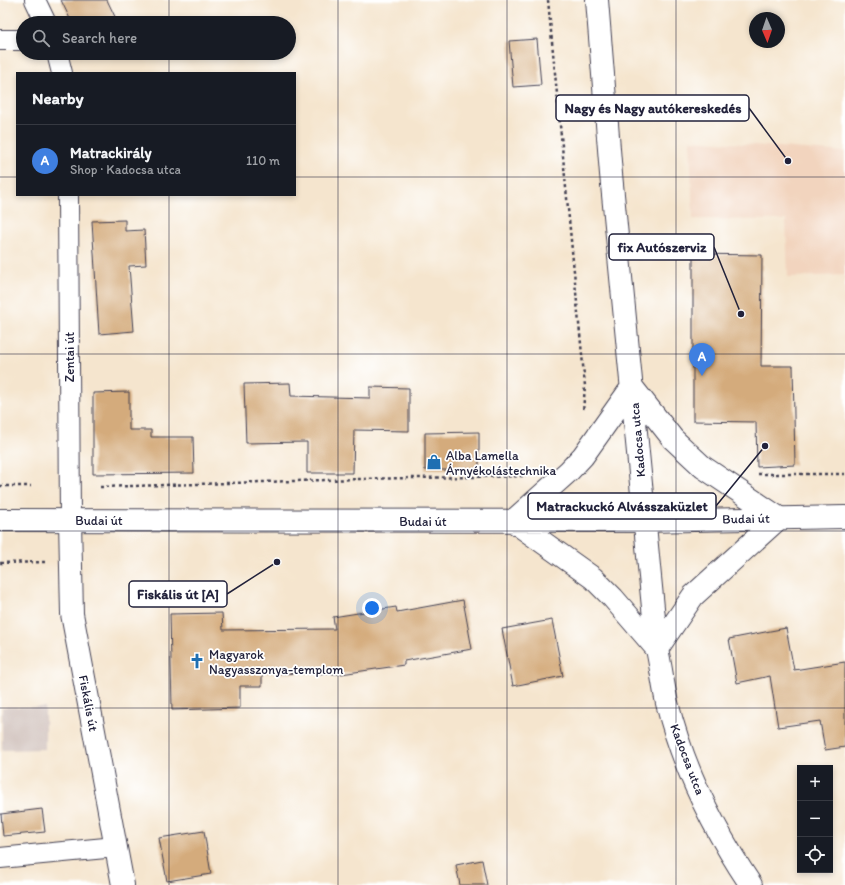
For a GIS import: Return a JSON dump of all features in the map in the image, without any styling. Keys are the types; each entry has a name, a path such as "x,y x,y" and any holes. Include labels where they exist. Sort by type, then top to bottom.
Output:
{"main road":[{"name":"Kadocsa utca","path":"597,0 611,174 657,649 667,703 683,754 728,850 751,885"},
{"path":"632,387 672,439 703,467 779,518 693,596 657,649 593,578 513,521 578,461 632,387"},
{"name":"Budai út","path":"0,520 645,521 845,517"},
{"name":"Fiskális út","path":"70,520 72,614 123,885"}],"street":[{"path":"35,0 43,16"},
{"path":"0,40 16,40"},
{"path":"59,60 62,72"},
{"name":"Zentai út","path":"68,196 70,520"},
{"path":"0,858 116,847"}],"path":[{"path":"548,0 585,386 581,419"},
{"path":"757,474 845,474"},
{"path":"100,487 367,478 531,476"},
{"path":"0,486 31,486"},
{"path":"0,562 70,562"}],"shaded area":[{"path":"690,140 845,152 845,275 788,277 786,220 693,219"},
{"path":"2,707 45,707 45,749 2,750"}],"building":[{"path":"61,0 107,0 115,16 69,16"},
{"path":"537,39 541,85 513,87 509,41"},
{"path":"125,220 125,231 144,230 146,265 129,266 134,331 99,334 92,221"},
{"path":"693,254 762,255 761,366 793,366 795,465 757,467 756,422 693,421"},
{"path":"290,383 291,396 370,398 370,387 409,388 409,431 354,430 353,473 307,473 307,442 246,443 244,384"},
{"path":"129,392 129,430 151,430 151,437 193,437 194,473 93,474 93,393"},
{"path":"479,432 479,470 425,470 425,433"},
{"path":"463,600 472,649 404,661 404,665 341,674 262,673 262,686 240,686 240,708 172,710 170,614 222,613 223,630 335,629 333,617 396,607 397,612"},
{"path":"552,620 563,676 513,686 502,629"},
{"path":"786,628 794,670 845,662 845,747 825,750 820,721 778,727 770,676 737,683 729,639"},
{"path":"42,809 45,832 3,836 1,814"},
{"path":"204,831 211,874 167,881 159,838"},
{"path":"482,860 487,885 460,885 456,865"}],"place":[{"name":"Nagy és Nagy autókereskedés","path":"788,161"},
{"name":"fix Autószerviz","path":"741,314"},
{"name":"Matrackirály","path":"702,376"},
{"name":"Matrackuckó Alvásszaküzlet","path":"765,446"},
{"name":"Alba Lamella Árnyékolástechnika","path":"434,462"},
{"name":"Fiskális út [A]","path":"277,562"},
{"name":"Magyarok Nagyasszonya-templom","path":"197,661"}]}
